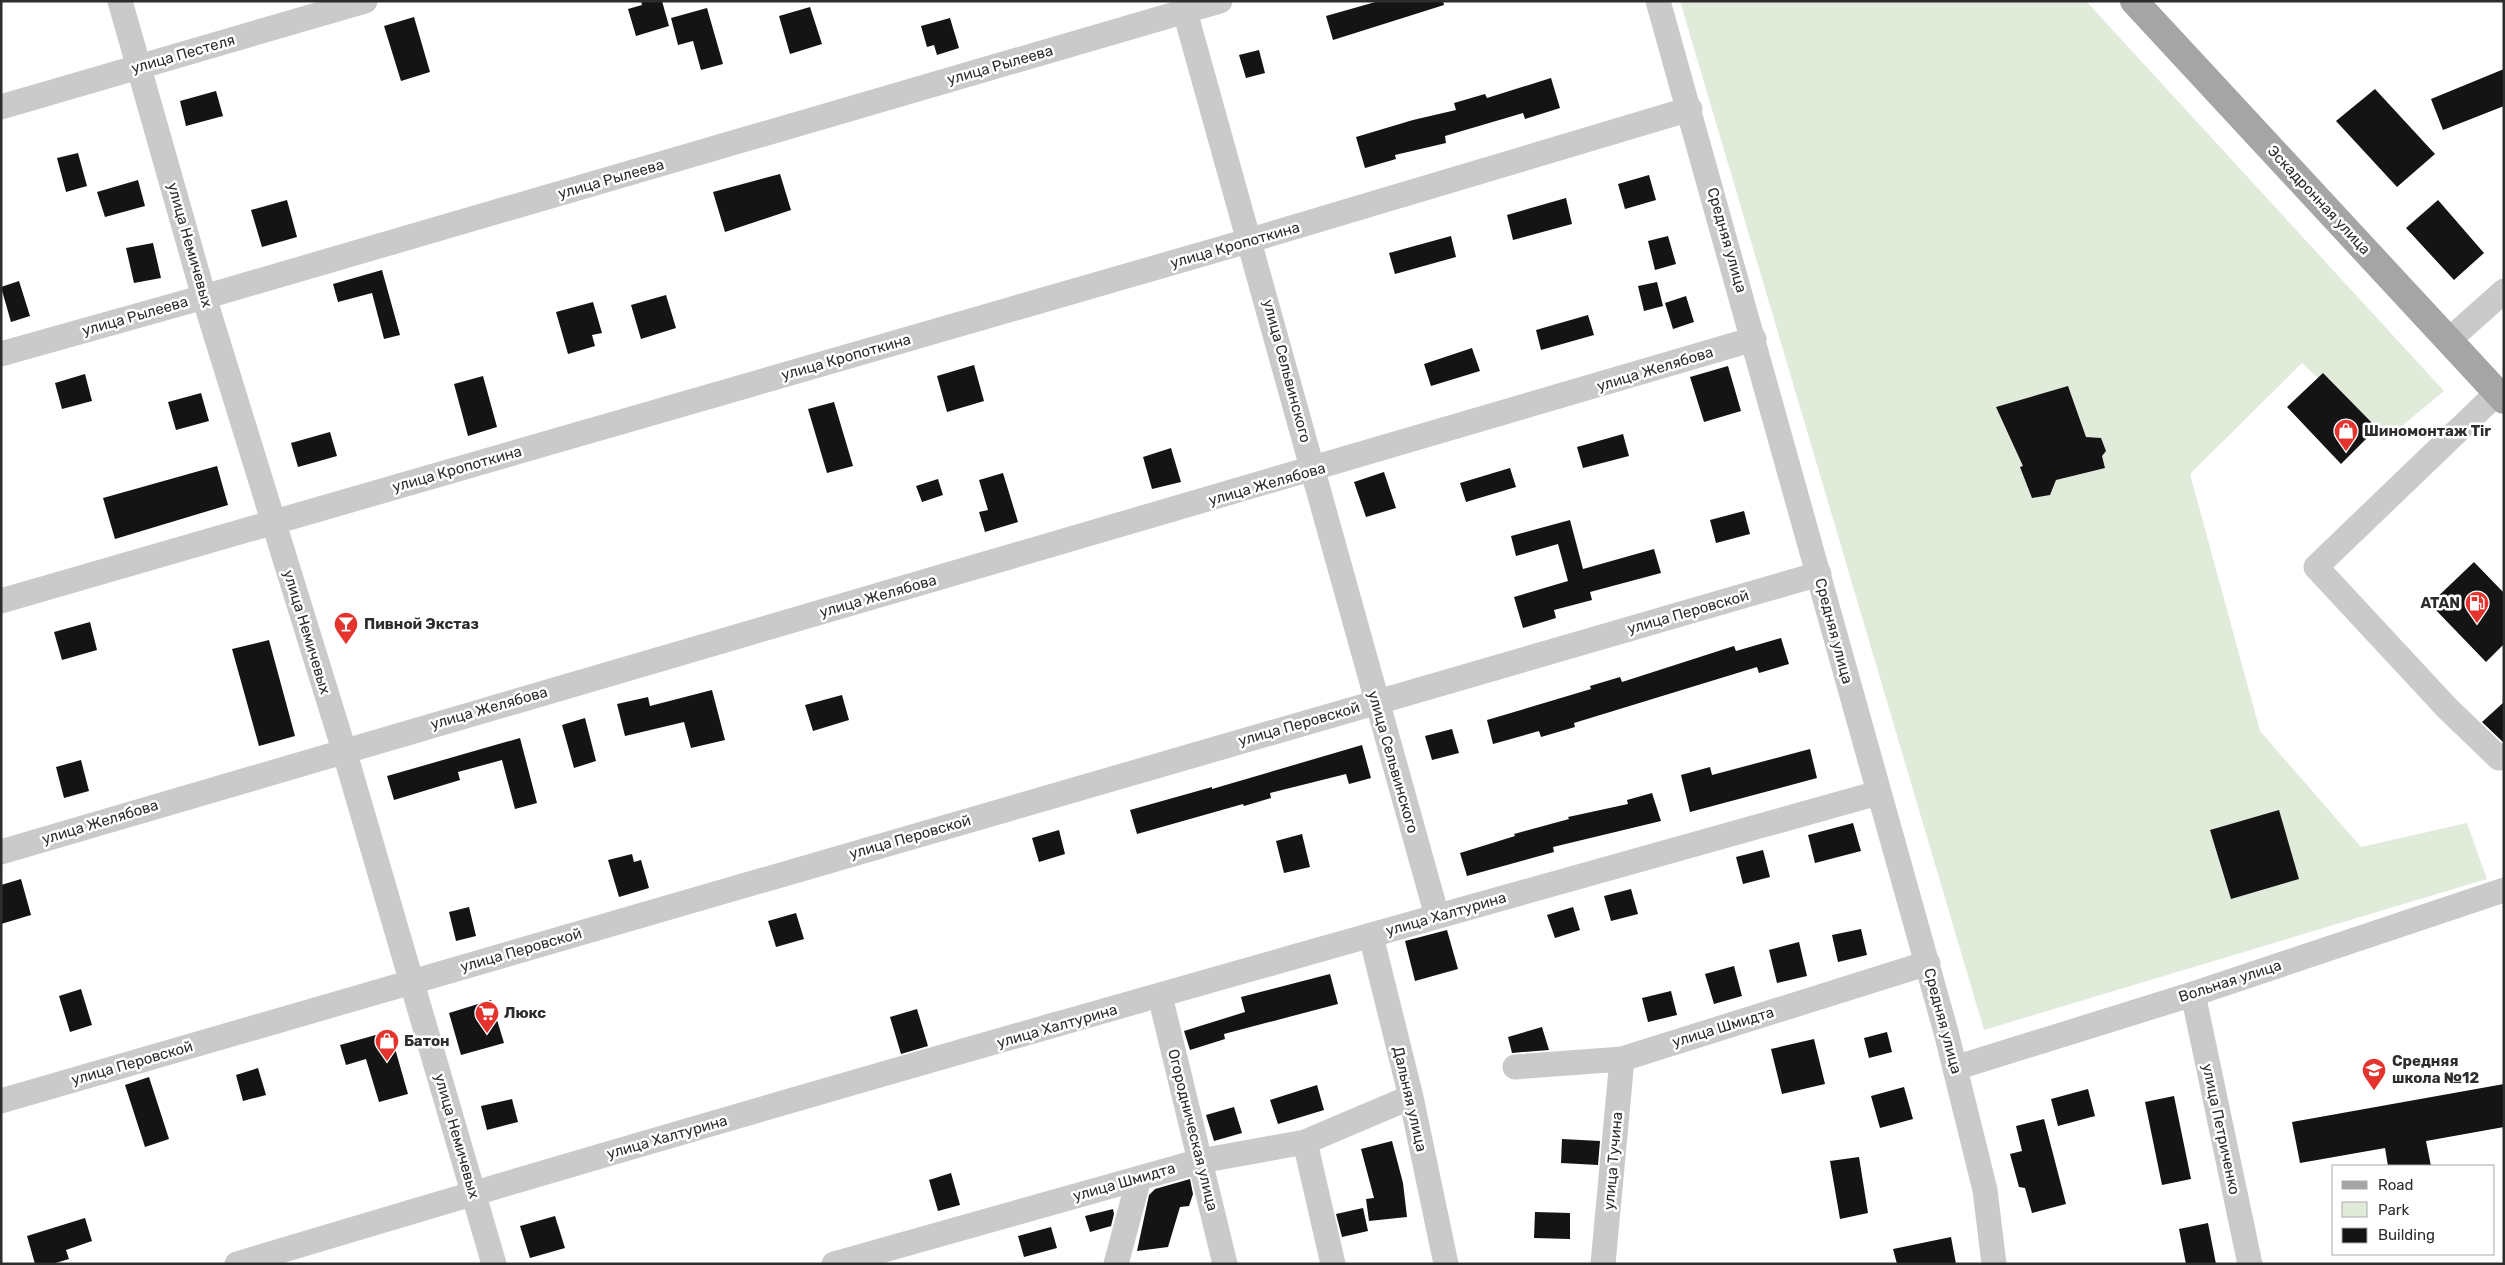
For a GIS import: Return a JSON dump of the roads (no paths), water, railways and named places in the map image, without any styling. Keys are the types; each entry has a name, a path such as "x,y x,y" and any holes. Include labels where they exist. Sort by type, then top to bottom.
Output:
{"main road":[{"name":"Эскадронная улица","path":"2134,1 2500,396"}],"street":[{"name":"улица Немичевых","path":"120,1 204,297 344,750 413,981 494,1264"},
{"name":"улица Пестеля","path":"1,107 365,1"},
{"name":"улица Рылеева","path":"1,354 204,297 1184,6 1220,1"},
{"name":"Средняя улица","path":"1658,1 1754,339 1878,793 1928,963 1985,1190 1994,1264"},
{"name":"улица Сельвинского","path":"1184,6 1251,240 1376,702 1437,916"},
{"name":"улица Кропоткина","path":"1,601 1251,240 1690,109"},
{"path":"2449,340 2504,290"},
{"name":"улица Желябова","path":"1,852 344,750 1314,470 1754,339"},
{"path":"2500,396 2316,567 2448,708 2499,758 2504,756"},
{"name":"улица Перовской","path":"1,1101 1819,574"},
{"name":"улица Халтурина","path":"237,1264 474,1193 1437,916 1878,793"},
{"name":"Вольная улица","path":"1955,1068 2193,994 2504,890"},
{"name":"Дальняя улица","path":"1371,936 1411,1097 1446,1264"},
{"name":"улица Шмидта","path":"1515,1067 1622,1059 1928,963"},
{"name":"улица Петриченко","path":"2193,994 2250,1264"},
{"name":"Огородническая улица","path":"1160,996 1225,1264"},
{"path":"1946,1032 1967,1051 1998,1055"},
{"path":"1962,1096 1974,1076 1998,1055"},
{"name":"улица Тучина","path":"1604,1264 1622,1059"},
{"name":"улица Шмидта","path":"834,1264 1200,1161 1305,1142 1411,1097"},
{"path":"1305,1142 1333,1264"},
{"path":"1116,1264 1139,1178"}],"place":[{"name":"Шиномонтаж Tir","path":"2346,452"},
{"name":"ATAN","path":"2477,624"},
{"name":"Пивной Экстаз","path":"346,645"},
{"name":"Люкс","path":"487,1034"},
{"name":"Батон","path":"387,1062"},
{"name":"Средняя школа №12","path":"2374,1091"}]}
